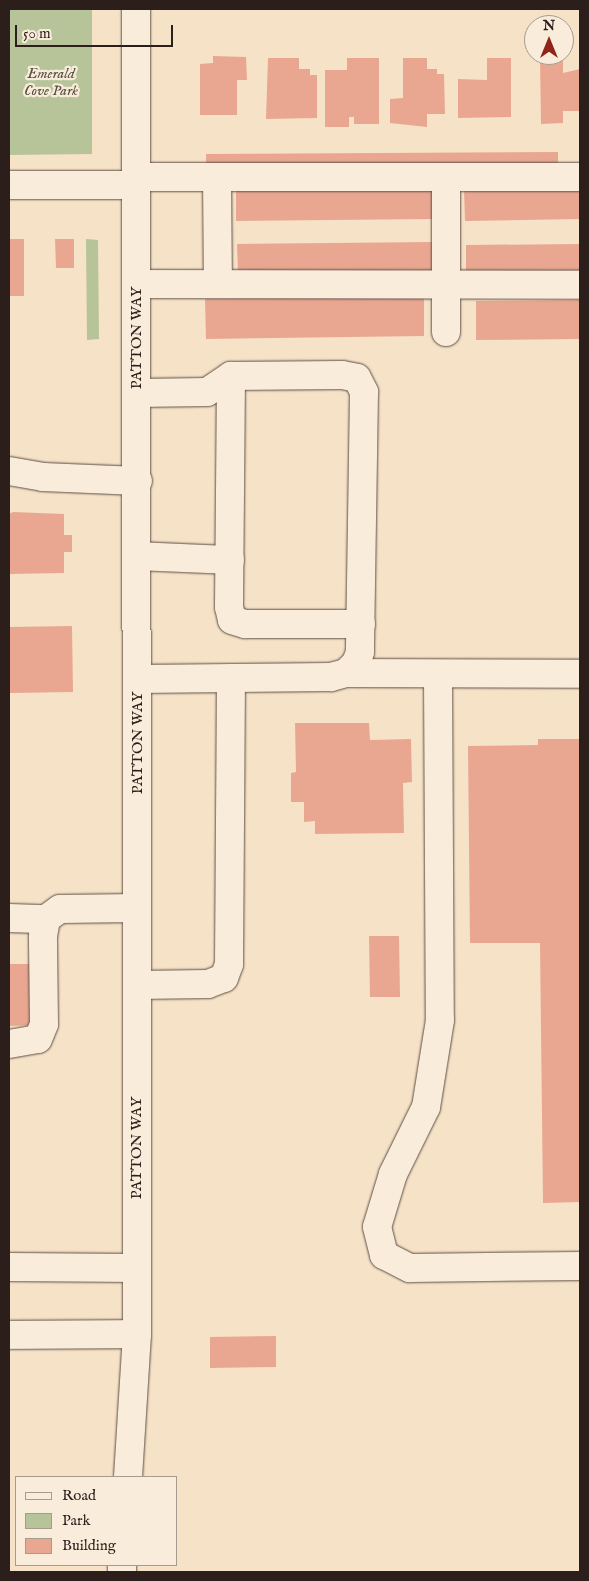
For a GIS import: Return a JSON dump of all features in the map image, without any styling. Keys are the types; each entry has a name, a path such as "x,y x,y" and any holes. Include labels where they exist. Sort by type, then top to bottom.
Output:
{"street":[{"name":"PATTON WAY","path":"128,1476 138,1334 136,9"},
{"path":"217,177 218,284"},
{"path":"9,184 217,177 580,177"},
{"path":"446,177 446,332"},
{"path":"137,284 580,284"},
{"path":"138,393 207,392 231,376 342,375 357,378 364,392 360,652 356,664 346,673"},
{"path":"231,376 230,560 232,620 245,624 361,624"},
{"path":"9,471 43,477 138,481"},
{"path":"138,556 230,560"},
{"path":"138,679 331,677 346,673 580,674"},
{"path":"438,674 440,1020 426,1107 393,1174 377,1226 384,1255 410,1268 580,1266"},
{"path":"138,985 208,984 224,978 229,964 231,678"},
{"path":"9,918 46,919 60,910 138,908"},
{"path":"9,1044 38,1039 44,1024 43,936 46,919"},
{"path":"9,1267 138,1268"},
{"path":"9,1335 138,1334"}],"green space":[{"name":"Emerald Cove Park","path":"9,9 92,9 92,154 9,155"},
{"path":"86,239 98,240 99,339 87,340"}],"building":[{"path":"213,56 246,57 247,80 237,80 237,115 200,115 200,64 213,63"},
{"path":"268,58 299,58 299,69 310,69 310,75 317,75 317,118 266,119"},
{"path":"347,58 379,58 379,124 354,124 354,117 349,117 349,127 325,127 325,70 347,70"},
{"path":"403,58 427,58 427,69 437,69 437,74 444,74 445,114 427,114 427,127 390,123 390,99 403,98"},
{"path":"487,58 511,58 511,117 458,118 458,79 487,80"},
{"path":"540,65 563,65 563,73 580,69 580,111 563,111 563,123 541,124"},
{"path":"558,152 558,174 206,176 206,154"},
{"path":"435,188 435,219 236,221 236,190"},
{"path":"580,189 580,219 465,221 464,190"},
{"path":"9,239 24,239 24,296 9,296"},
{"path":"55,239 74,239 74,268 56,268"},
{"path":"432,242 432,270 238,273 237,244"},
{"path":"580,244 580,270 466,271 466,245"},
{"path":"424,297 424,336 206,339 205,299"},
{"path":"580,300 580,339 476,340 476,301"},
{"path":"13,512 64,514 64,535 72,535 72,552 64,552 64,573 9,574 9,514"},
{"path":"72,626 73,692 9,693 9,627"},
{"path":"295,723 369,723 370,740 411,739 412,782 403,783 404,833 315,834 315,821 304,822 304,802 291,802 291,773 296,772"},
{"path":"538,739 580,739 580,1202 543,1203 540,943 470,943 468,746 538,745"},
{"path":"369,936 399,936 400,997 370,997"},
{"path":"9,964 39,964 39,1025 9,1026"},
{"path":"276,1336 276,1367 210,1368 210,1337"}]}
